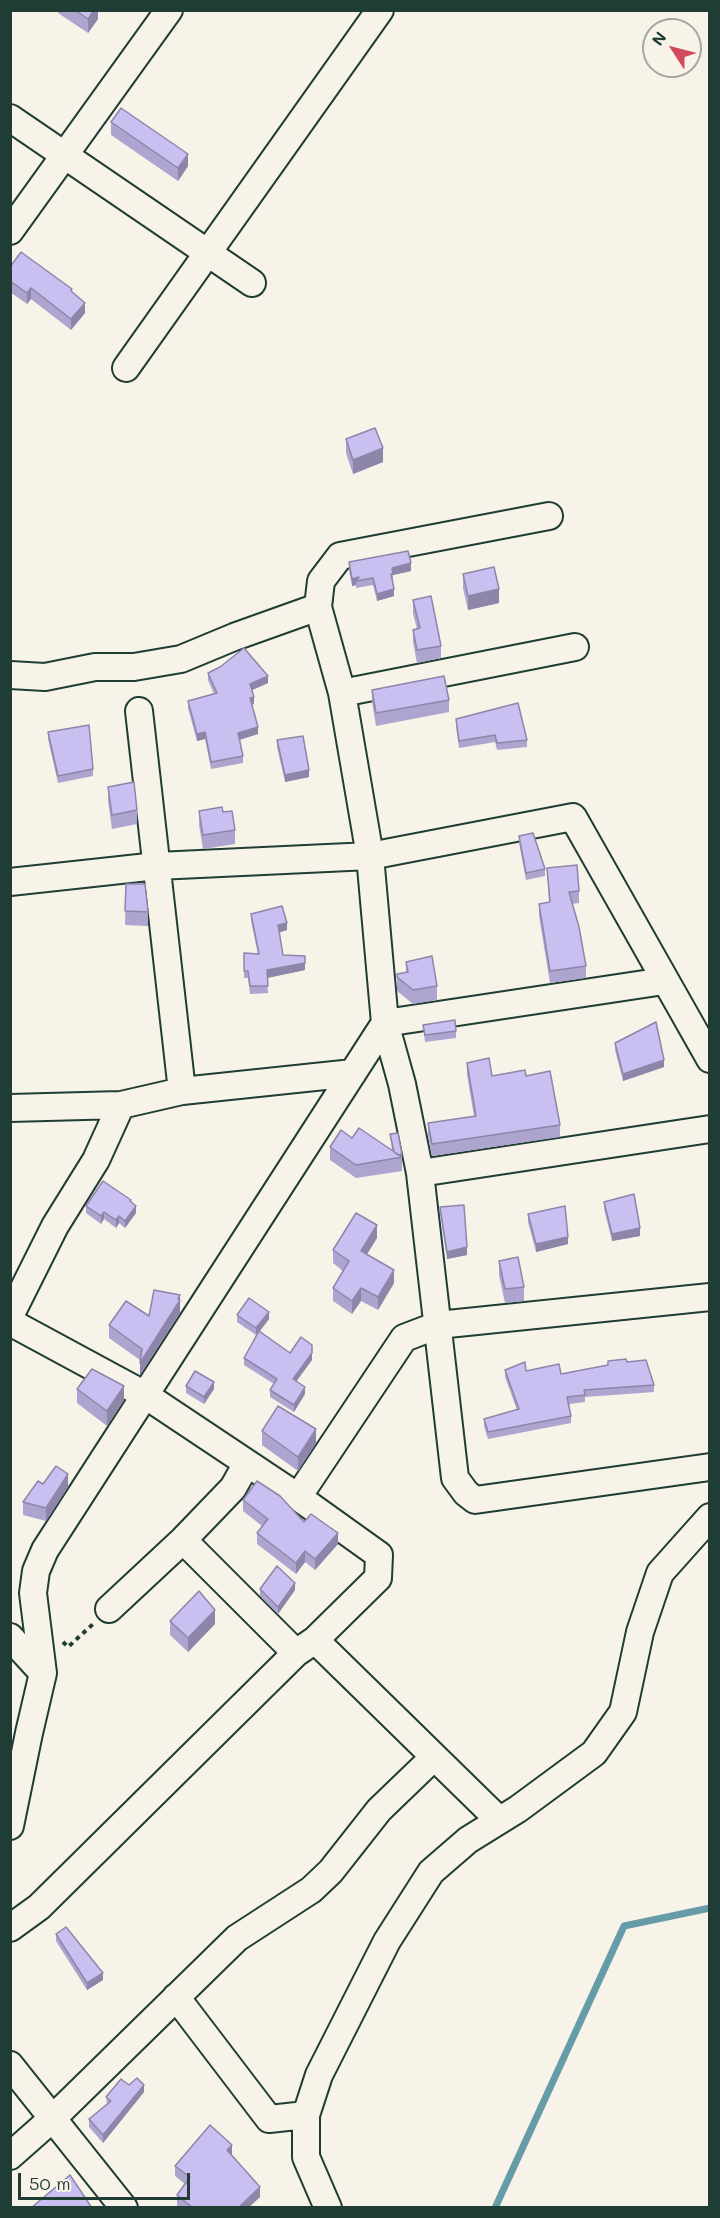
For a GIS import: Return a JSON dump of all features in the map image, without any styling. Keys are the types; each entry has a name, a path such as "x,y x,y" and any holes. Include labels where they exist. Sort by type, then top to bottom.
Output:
{"street":[{"path":"10,231 169,10"},
{"path":"126,368 380,10"},
{"path":"10,118 252,283"},
{"path":"549,516 340,556 321,581 318,607 342,693 370,856 386,1023 402,1084 420,1173 455,1478 466,1493 475,1500 710,1467"},
{"path":"10,675 45,677 95,667 134,667 181,659 318,607"},
{"path":"342,693 575,647"},
{"path":"139,711 183,1091"},
{"path":"10,882 157,866 370,856 573,817 710,1059"},
{"path":"11,1816 43,1672 33,1593 36,1571 45,1550 386,1023 664,981"},
{"path":"10,1108 122,1105 183,1091 353,1073"},
{"path":"10,1316 55,1226 96,1160 122,1105"},
{"path":"420,1173 710,1129"},
{"path":"298,1497 404,1338 438,1325 710,1297"},
{"path":"10,1322 145,1395 379,1554 378,1578 305,1646 39,1907 10,1928"},
{"path":"109,1609 183,1540 233,1488 247,1463"},
{"path":"328,2208 306,2157 306,2115 320,2075 387,1941 431,1872 468,1840 518,1809 594,1753 623,1712 640,1632 660,1573 710,1517"},
{"path":"183,1540 433,1758 499,1821"},
{"path":"10,1637 43,1672"},
{"path":"10,2156 53,2118 237,1938 311,1890 331,1871 379,1810 433,1758"},
{"path":"176,1997 269,2119 306,2115"},
{"path":"10,2065 124,2208"}],"path":[{"path":"36,1629 53,1632 68,1647 109,1609"}],"building":[{"path":"75,10 94,10 88,19"},
{"path":"121,108 188,154 178,168 111,122"},
{"path":"21,252 72,289 71,291 85,303 71,319 31,288 27,293 10,281 10,267"},
{"path":"375,428 383,448 353,460 346,439"},
{"path":"408,551 411,563 392,568 394,589 377,594 373,578 356,581 359,577 352,579 349,562"},
{"path":"494,567 499,589 468,596 463,574"},
{"path":"431,596 441,646 417,650 413,630 420,628 413,600"},
{"path":"244,648 268,676 250,684 254,697 250,698 258,727 238,733 243,756 211,762 205,732 197,734 188,701 217,693 208,673 220,667"},
{"path":"444,676 449,700 376,713 372,690"},
{"path":"518,703 527,740 497,743 495,735 459,741 456,719"},
{"path":"89,725 93,769 58,776 48,732"},
{"path":"303,736 309,770 285,775 277,740"},
{"path":"134,782 137,810 112,815 108,787"},
{"path":"222,807 223,812 232,811 235,830 203,835 199,811"},
{"path":"533,833 545,869 526,873 519,836"},
{"path":"577,865 579,891 569,892 579,927 586,966 550,971 539,904 550,902 547,868"},
{"path":"126,884 145,884 148,912 125,911"},
{"path":"282,906 287,923 278,925 283,955 305,956 305,963 267,970 268,986 250,986 248,971 244,971 244,953 259,954 251,914"},
{"path":"432,956 437,986 413,990 397,977 397,974 408,972 406,962"},
{"path":"455,1020 456,1031 425,1035 423,1025"},
{"path":"656,1022 664,1060 623,1074 615,1043"},
{"path":"489,1058 492,1076 525,1070 526,1076 550,1071 560,1125 432,1144 428,1123 476,1116 467,1063"},
{"path":"359,1128 402,1157 356,1165 330,1147 341,1130 352,1138"},
{"path":"398,1133 402,1154 398,1155 394,1152 390,1134"},
{"path":"103,1181 136,1206 125,1221 119,1216 116,1220 104,1212 101,1216 86,1206"},
{"path":"634,1194 640,1228 612,1234 604,1202"},
{"path":"464,1205 467,1247 447,1252 440,1207"},
{"path":"565,1206 568,1237 536,1244 528,1214"},
{"path":"356,1213 377,1225 361,1251 394,1270 378,1297 361,1288 352,1301 333,1288 349,1261 333,1250"},
{"path":"518,1257 524,1287 505,1289 499,1261"},
{"path":"154,1290 180,1295 178,1299 180,1300 140,1363 142,1349 109,1325 126,1301 149,1316"},
{"path":"249,1298 269,1312 256,1328 237,1315"},
{"path":"259,1331 290,1353 301,1337 312,1345 312,1353 293,1379 305,1387 294,1405 270,1390 277,1379 244,1358"},
{"path":"626,1359 627,1362 646,1360 654,1385 584,1390 585,1395 567,1397 571,1416 488,1432 484,1419 519,1409 505,1370 525,1362 526,1371 559,1364 561,1374 608,1365 608,1361"},
{"path":"92,1369 124,1386 107,1411 77,1389"},
{"path":"195,1371 214,1382 204,1397 186,1386"},
{"path":"278,1406 316,1429 298,1457 262,1431"},
{"path":"56,1466 68,1474 46,1508 23,1502 38,1481 43,1484"},
{"path":"257,1481 280,1496 304,1522 311,1514 338,1533 315,1559 305,1551 296,1563 257,1533 268,1519 243,1500"},
{"path":"277,1566 295,1583 278,1607 260,1589"},
{"path":"199,1591 215,1610 188,1638 170,1621"},
{"path":"66,1927 103,1973 87,1983 56,1934"},
{"path":"137,2078 144,2085 103,2135 89,2119 111,2101 106,2097 121,2079 129,2085"},
{"path":"210,2125 232,2145 227,2150 260,2187 238,2208 193,2208 177,2195 190,2177 175,2166"},
{"path":"70,2175 92,2208 31,2208"}],"waterway":[{"path":"495,2208 624,1926 710,1908"}]}
